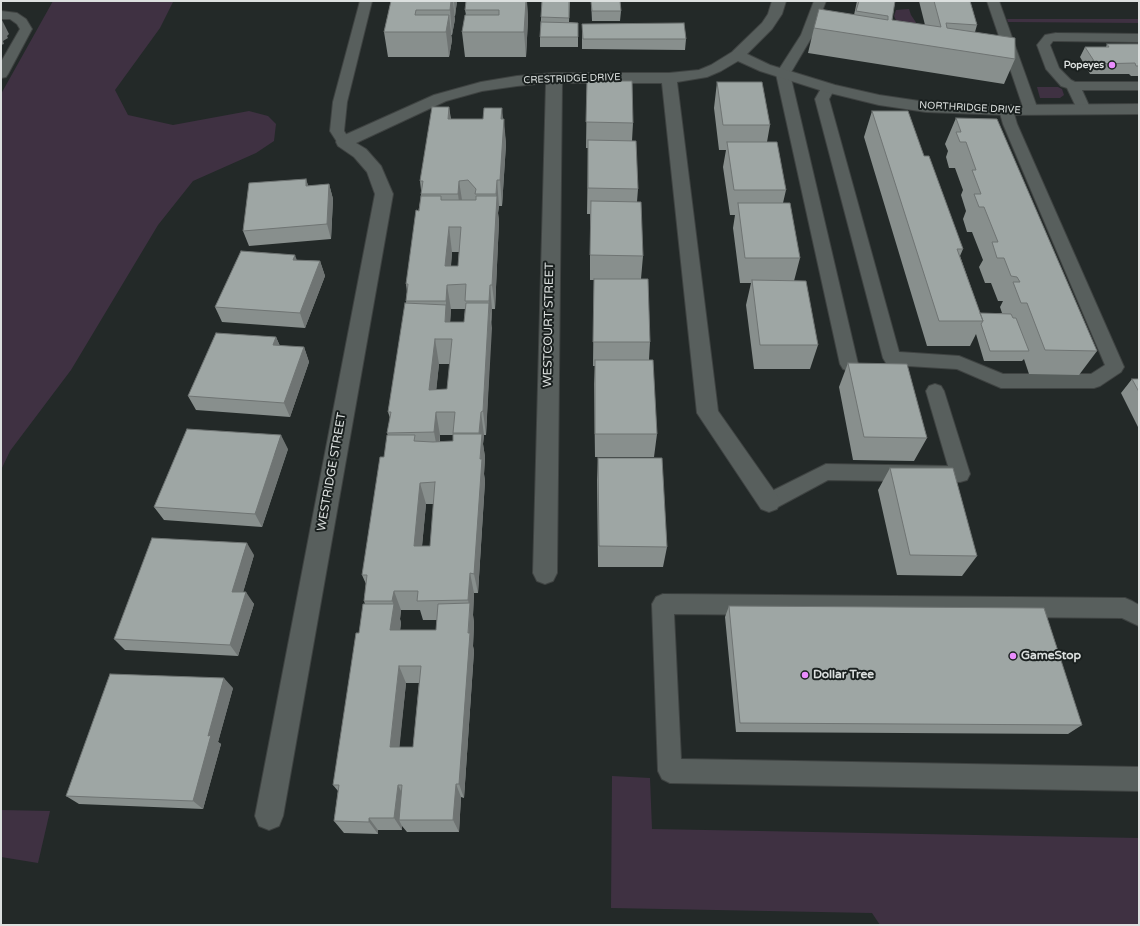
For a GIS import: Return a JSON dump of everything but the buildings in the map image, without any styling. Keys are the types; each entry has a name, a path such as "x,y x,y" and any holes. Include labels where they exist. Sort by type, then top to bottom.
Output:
{"street":[{"name":"CRESTRIDGE DRIVE","path":"344,142 440,98 481,86 554,78 669,78 702,74 716,68 737,55 766,26 775,14 779,1"},
{"name":"NORTHRIDGE DRIVE","path":"737,55 783,74 828,88 879,100 926,107 1006,110 1139,109"},
{"name":"WESTCOURT STREET","path":"545,573 554,78"},
{"path":"669,78 708,413 769,502"},
{"name":"WESTRIDGE STREET","path":"269,816 384,194 375,170 360,153 344,142"}],"lane":[{"path":"344,142 337,131 340,102 366,1"},
{"path":"820,1 807,35 783,74 849,364"},
{"path":"993,1 1031,110"},
{"path":"1,15 13,16 22,22 26,29 1,74"},
{"path":"1065,37 1059,40 1056,44 1056,50 1064,65 1072,73 1082,78 1093,80 1139,79"},
{"path":"1139,38 1049,38 1043,45 1053,69 1066,82 1073,86 1139,86"},
{"path":"1073,86 1084,110"},
{"path":"828,88 822,99 892,358 959,363 1001,381 1094,381 1115,366 1013,131 1006,110"},
{"path":"769,502 826,472 960,474 936,391"},
{"path":"1139,616 1125,608 663,604 670,771 1139,779"}],"shaded area":[{"path":"53,1 175,1 173,2 160,28 115,90 128,115 173,125 249,111 268,116 276,124 274,141 256,153 193,181 158,225 71,370 10,451 1,470 1,94"},
{"path":"909,9 919,27 898,25 894,16 896,10"},
{"path":"1007,19 1139,19 1139,23 1008,22"},
{"path":"1037,87 1058,87 1062,89 1064,95 1060,98 1040,98"},
{"path":"612,776 650,778 652,829 1139,838 1139,925 880,925 872,913 611,908"},
{"path":"1,810 50,811 38,863 1,857"}],"place":[{"name":"Popeyes","path":"1112,65"},
{"name":"GameStop","path":"1013,656"},
{"name":"Dollar Tree","path":"805,675"}]}
